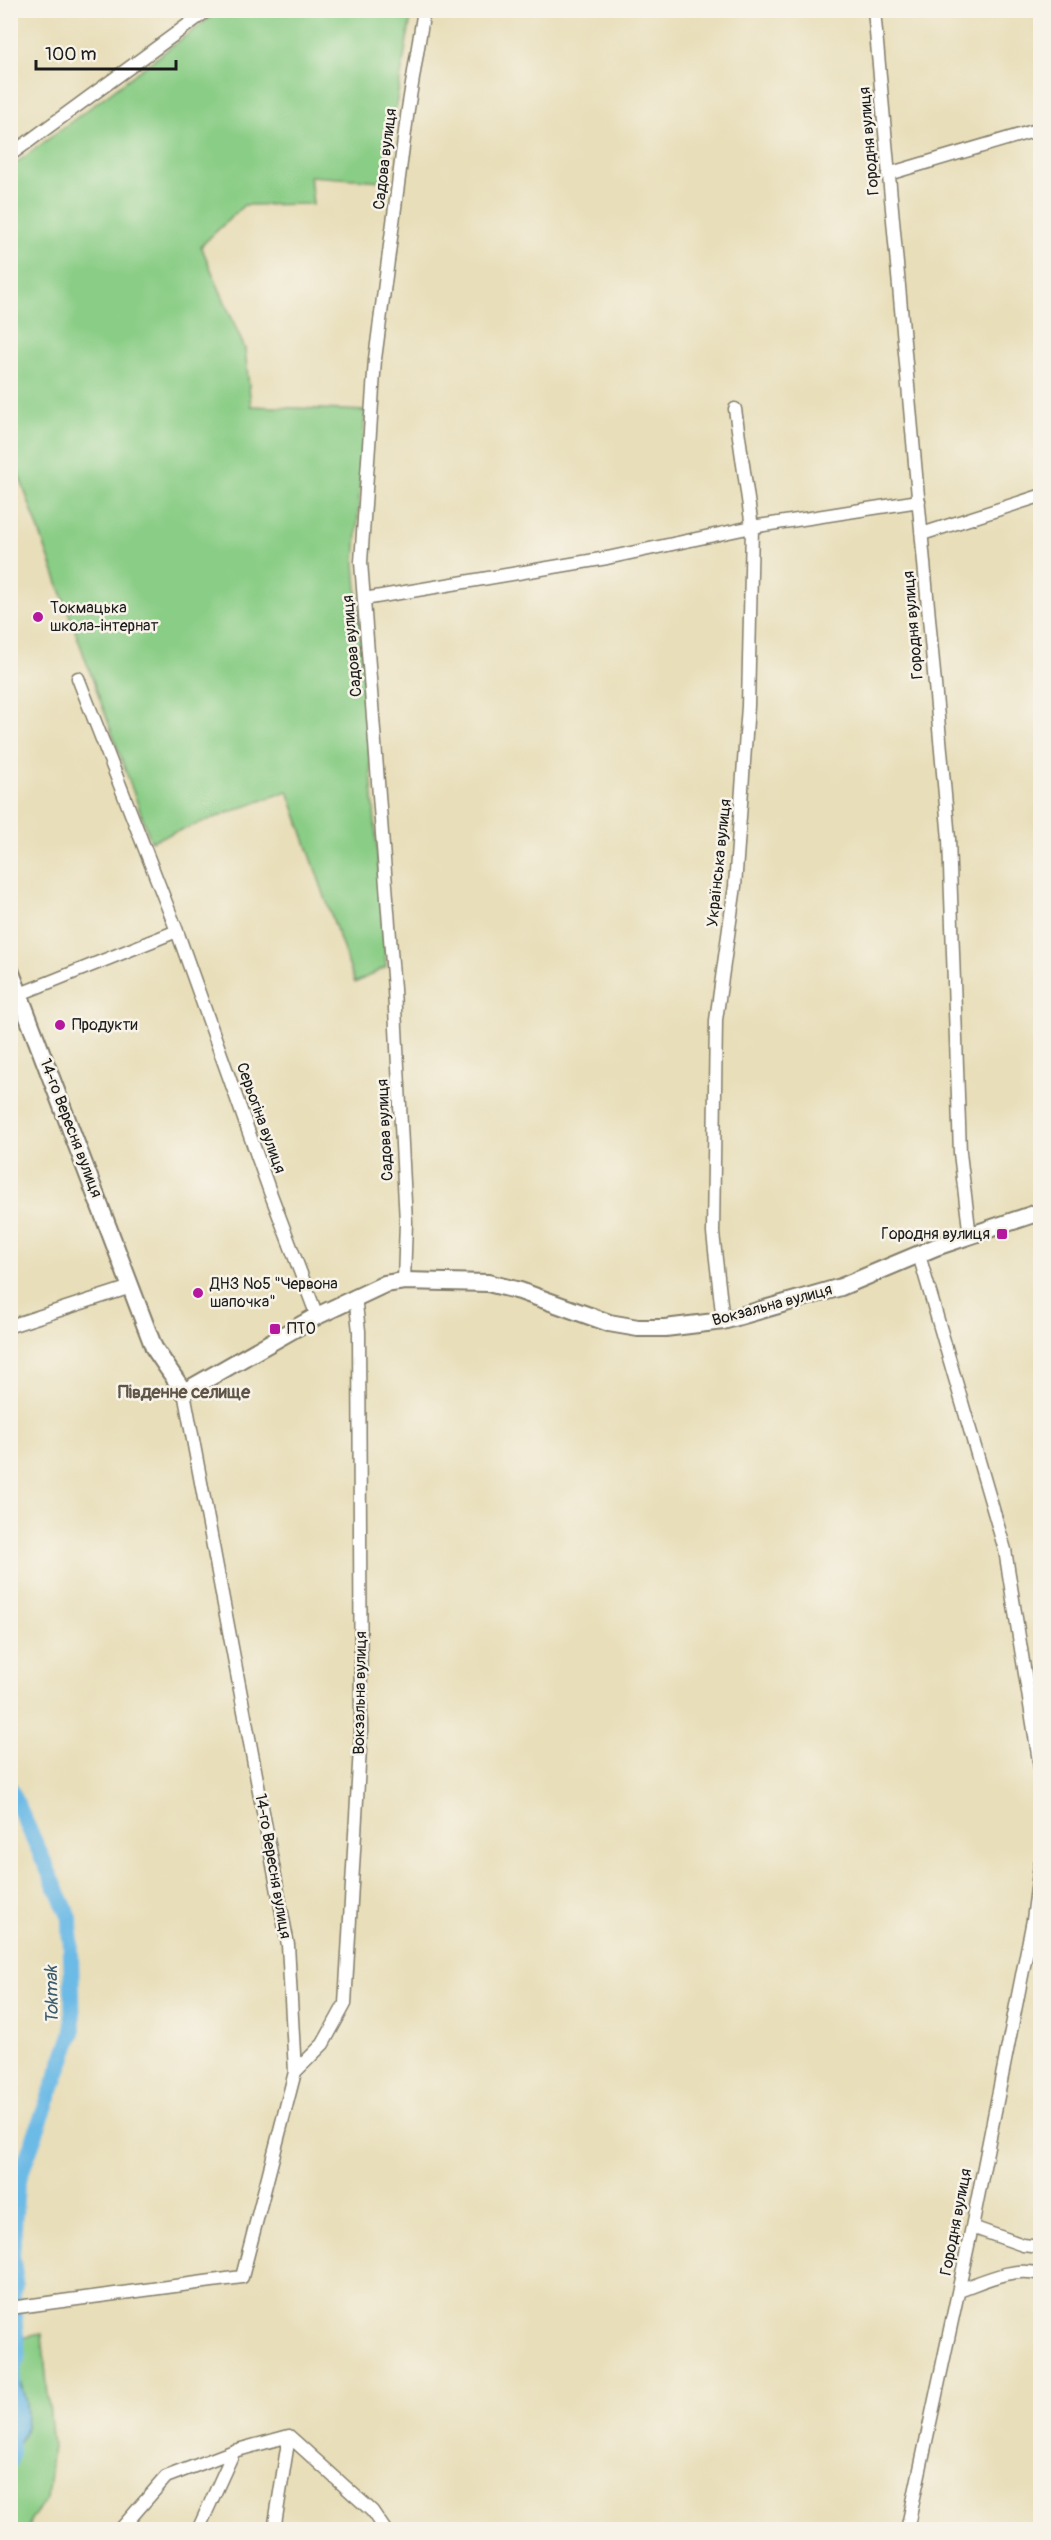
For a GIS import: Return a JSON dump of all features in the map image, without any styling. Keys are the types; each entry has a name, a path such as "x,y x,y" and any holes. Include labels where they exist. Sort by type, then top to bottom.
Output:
{"street":[{"path":"10,155 208,10"},
{"name":"Садова вулиця","path":"404,1281 406,1222 394,988 360,562 375,359 408,109 424,10"},
{"name":"Городня вулиця","path":"874,10 949,839 960,1153 970,1237"},
{"path":"888,174 1041,129"},
{"name":"Українська вулиця","path":"723,1321 713,1233 716,1020 735,886 748,718 752,527 735,409"},
{"path":"922,534 1041,496"},
{"path":"364,599 607,558 752,527 919,501"},
{"name":"Серьогіна вулиця","path":"78,678 177,931 317,1316"},
{"path":"15,995 177,931"},
{"name":"14-го Вересня вулиця","path":"10,970 15,995 154,1348 184,1392 288,1945 295,2072 242,2277 10,2308"},
{"name":"Вокзальна вулиця","path":"184,1392 317,1316 355,1296 385,1284 404,1281 488,1283 520,1291 609,1323 638,1328 665,1328 723,1321 841,1287 919,1255 1041,1212"},
{"path":"919,1255 1005,1550 1041,1767"},
{"path":"10,1326 131,1287"},
{"name":"Вокзальна вулиця","path":"295,2072 323,2044 345,2004 361,1731 359,1331 355,1296"},
{"name":"Городня вулиця","path":"907,2529 1037,1920 1041,1865"},
{"path":"972,2227 1023,2245 1041,2247"},
{"path":"959,2290 993,2277 1029,2271 1041,2274"},
{"path":"120,2529 166,2477 234,2451 289,2436"},
{"path":"274,2529 289,2436"},
{"path":"289,2436 372,2511 385,2529"},
{"path":"198,2529 234,2451"}],"green space":[{"path":"219,11 412,11 383,181 310,176 313,204 244,205 201,246 245,349 251,406 365,411 355,563 386,967 355,983 288,791 151,841 11,453 11,167"},
{"path":"42,2334 53,2446 47,2499 31,2519 30,2529 11,2529 10,2451 13,2451 22,2387 16,2375 22,2357 20,2338"}],"water":[{"path":"13,2372 23,2391 27,2413 24,2434 12,2452 10,2451 10,2373"}],"waterway":[{"name":"Tokmak","path":"10,1788 70,1918 73,2032 17,2184 12,2255 16,2283 12,2294 18,2357 13,2372 10,2417"},
{"name":"Tokmak","path":"10,2462 11,2431"}],"place":[{"name":"Токмацька школа-інтернат","path":"38,617"},
{"name":"Продукти","path":"60,1025"},
{"name":"Городня вулиця","path":"1002,1234"},
{"name":"ДНЗ №5 \"Червона шапочка\"","path":"198,1293"},
{"name":"ПТО","path":"275,1329"}],"district":[{"name":"Південне селище","path":"184,1392"}]}
